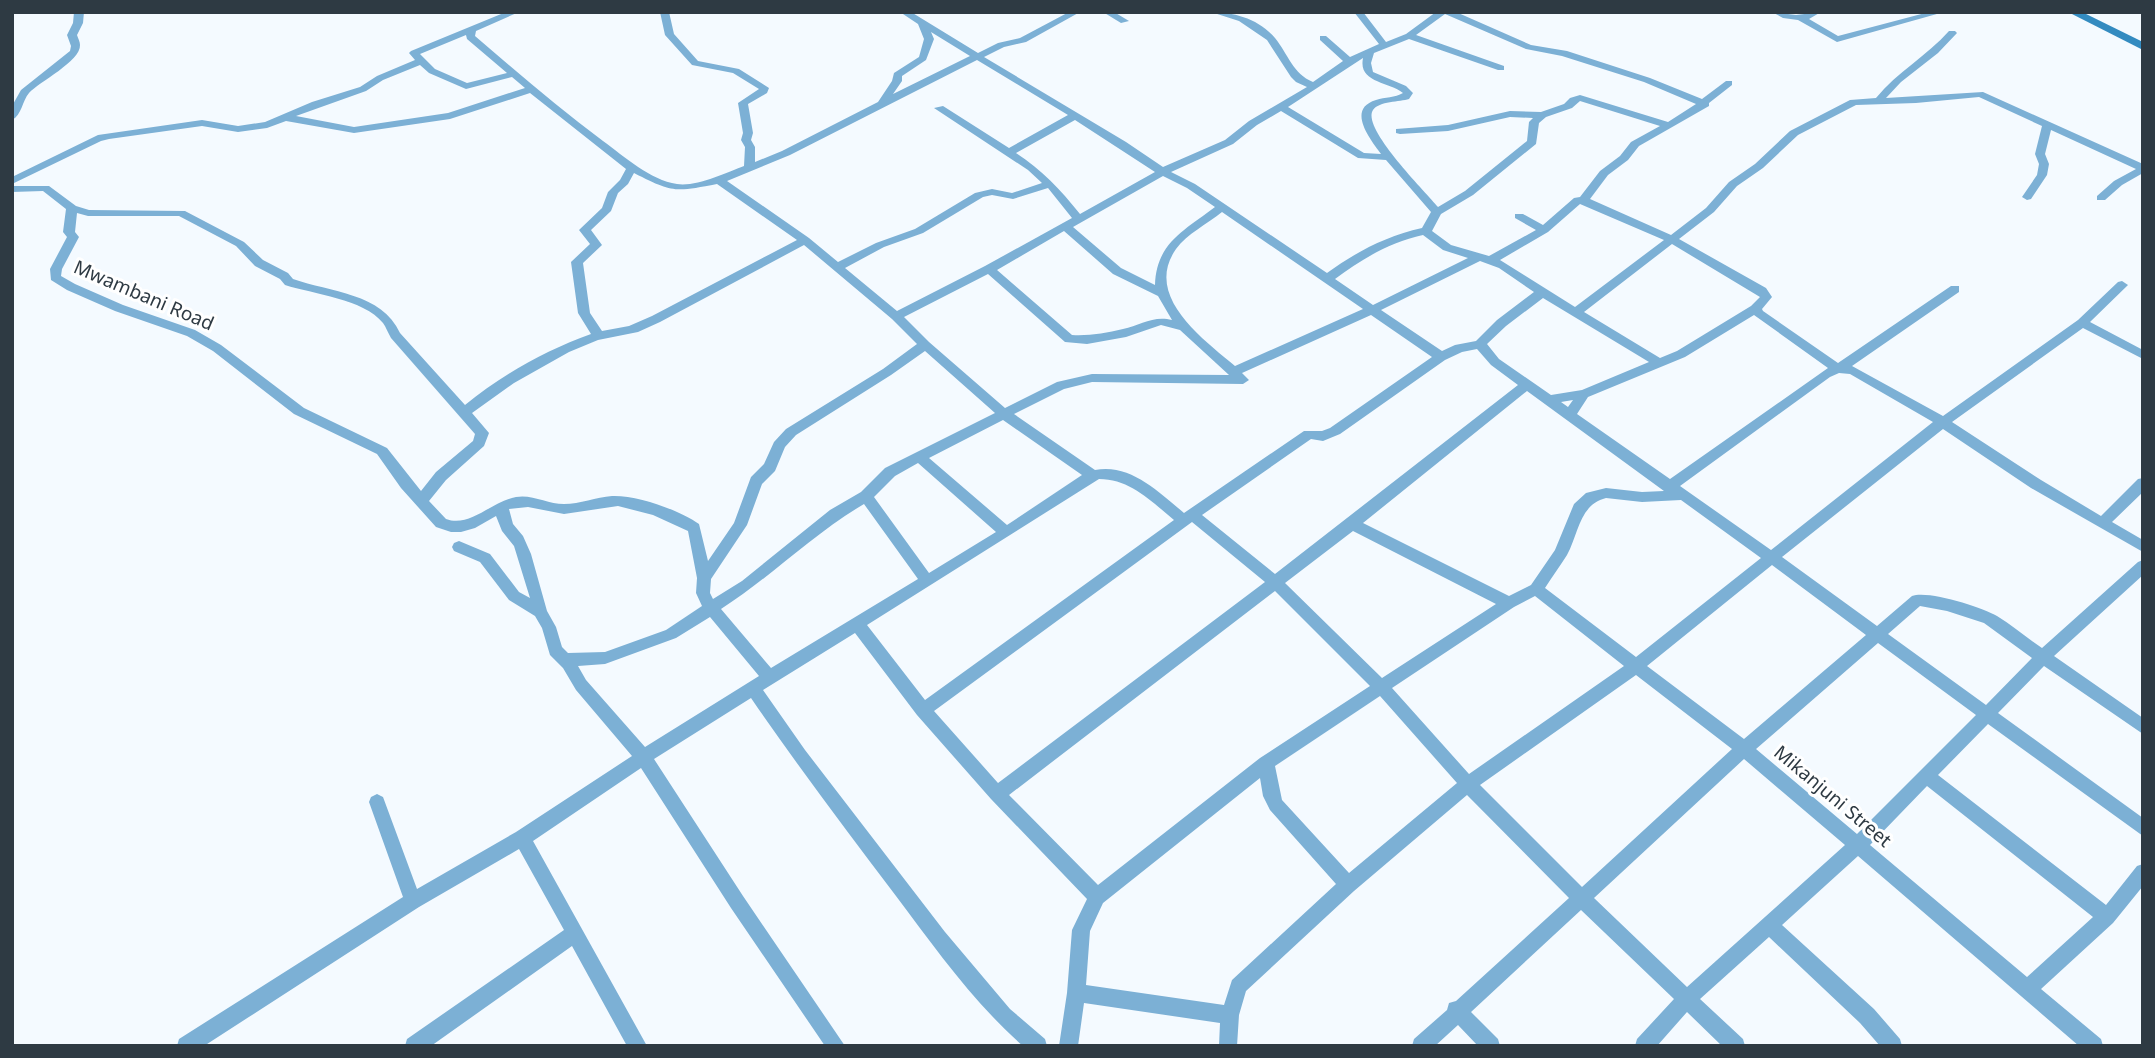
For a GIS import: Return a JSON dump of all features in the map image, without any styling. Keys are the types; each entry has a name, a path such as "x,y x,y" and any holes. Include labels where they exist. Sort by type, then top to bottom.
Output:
{"main road":[{"path":"2073,12 2143,47"}],"street":[{"path":"12,117 24,92 49,75 74,52 76,46 72,35 78,23 79,12"},
{"path":"664,12 670,35 695,63 736,71 764,88 764,91 743,103 748,133 746,140 750,147 749,169"},
{"path":"904,12 1222,207 1370,311 1441,357"},
{"path":"472,29 470,37 632,168 671,187 691,187 749,169 816,139 1001,45 1023,40 1076,12"},
{"path":"1107,12 1124,21"},
{"path":"1215,12 1242,19 1270,38 1294,75 1314,86"},
{"path":"1359,12 1383,44"},
{"path":"896,316 989,269 1164,171 1229,142 1253,123 1349,61 1383,44 1409,36 1442,12"},
{"path":"1448,12 1529,47 1576,57 1647,80 1706,104"},
{"path":"1776,12 1801,18 1837,39 1940,12"},
{"path":"1801,18 1817,12"},
{"path":"508,13 414,51 432,71 466,86 513,74"},
{"path":"880,105 897,81 897,75 923,58 929,39 922,23"},
{"path":"1880,99 1893,82 1940,49 1952,33"},
{"path":"1409,36 1501,68"},
{"path":"1323,38 1349,61"},
{"path":"1370,51 1366,60 1370,74 1403,88 1408,93 1406,97 1396,101 1374,104 1369,108 1367,124 1390,157 1437,212"},
{"path":"12,181 98,138 202,123 250,128 288,118 316,104 363,89 380,78 421,61"},
{"path":"1583,201 1604,173 1624,158 1635,144 1706,104 1729,83"},
{"path":"288,118 354,130 450,116 532,89"},
{"path":"1576,312 1710,210 1733,184 1759,166 1794,133 1854,102 1980,94 2143,169"},
{"path":"1401,131 1448,128 1510,114 1542,115 1568,106 1573,100 1580,98 1670,126"},
{"path":"1281,107 1362,156 1390,157"},
{"path":"939,108 1010,152 1050,184 1078,219"},
{"path":"1327,279 1363,254 1401,237 1426,231 1437,212 1468,194 1532,142 1534,122 1542,115"},
{"path":"1010,152 1074,116"},
{"path":"2027,197 2042,175 2044,164 2040,154 2048,123"},
{"path":"599,336 584,313 576,267 581,256 596,244 585,230 607,209 613,192 624,182 632,168"},
{"path":"2101,198 2118,183 2143,169"},
{"path":"719,180 805,240 896,316 925,345 1002,411 1092,475"},
{"path":"837,267 880,244 919,231 979,195 992,192 1013,196 1050,184"},
{"path":"12,189 45,188 72,208 88,213 181,213 240,244 259,263 284,276 289,282 372,307 386,316 393,325 395,335 481,429 481,439 470,453 441,476 421,500"},
{"path":"1233,372 1544,230 1575,203 1583,201 1671,239 1762,290 1766,297 1755,309 1706,341 1584,394 1548,400"},
{"path":"707,596 788,554 835,514 866,496 890,472 921,458 1002,411 1061,385 1092,378 1242,380 1182,326 1158,283 1161,262 1172,246 1222,207"},
{"name":"Mwambani Road","path":"72,208 69,232 73,237 55,269 55,277 119,308 191,333 217,348 299,411 382,451 441,523 453,527 471,525 502,507 520,501 563,509 618,501 667,514 694,528 707,596 770,678"},
{"path":"1519,216 1544,230"},
{"path":"1066,227 1117,271 1162,293"},
{"path":"1426,231 1440,246 1484,259 1658,362"},
{"path":"464,413 490,392 562,350 599,336 622,333 650,321 738,278 805,240"},
{"path":"989,269 1069,339 1087,340 1126,333 1161,321 1182,326"},
{"path":"1228,1046 1230,1016 1238,986 1349,885 1468,784 1636,666 1943,422 2082,323 2123,285"},
{"path":"1068,1046 1081,930 1097,897 1266,763 1509,603 1536,589 1561,552 1579,508 1591,497 1606,494 1642,497 1676,491 1826,374 1838,369 1955,289"},
{"path":"923,710 1188,517 1309,434 1323,436 1335,431 1441,357 1458,348 1480,344 1486,336 1542,292"},
{"path":"1755,309 1838,369 1853,370 1943,422 2036,484 2143,547"},
{"path":"2082,323 2143,355"},
{"path":"1480,344 1494,362 1771,557 2143,828"},
{"path":"557,649 605,658 671,634 707,596 740,525 756,481 771,467 779,445 791,432 925,345"},
{"path":"997,794 1276,583 1526,385"},
{"path":"1569,416 1584,394"},
{"path":"921,458 1006,532"},
{"path":"186,1046 413,901 522,838 643,756 858,625 1092,475 1114,473 1126,477 1188,517 1276,583 1381,687 1468,784 1580,897 1736,1046"},
{"path":"2104,522 2143,483"},
{"path":"866,496 926,580"},
{"path":"502,507 506,527 519,541 528,562 540,612 557,649 581,685 643,756 737,902 836,1046"},
{"path":"1352,524 1509,603"},
{"path":"459,547 485,558 514,596 540,612"},
{"path":"1644,1046 1687,999 1859,844 2042,658 2143,566"},
{"name":"Mikanjuni Street","path":"1536,589 1744,749 2094,1046"},
{"path":"1421,1046 1456,1010 1744,749 1915,601 1923,599 1989,619 2143,727"},
{"path":"858,625 923,710 997,794 1097,897"},
{"path":"753,688 799,755 930,927 1003,1016 1038,1046"},
{"path":"1266,763 1271,796 1276,805 1349,885"},
{"path":"1926,775 2107,917"},
{"path":"377,802 413,901"},
{"path":"522,838 638,1046"},
{"path":"2027,990 2107,917 2143,872"},
{"path":"1768,924 1867,1016 1893,1046"},
{"path":"414,1046 574,934"},
{"path":"1076,993 1230,1016"},
{"path":"1456,1010 1491,1046"}]}
